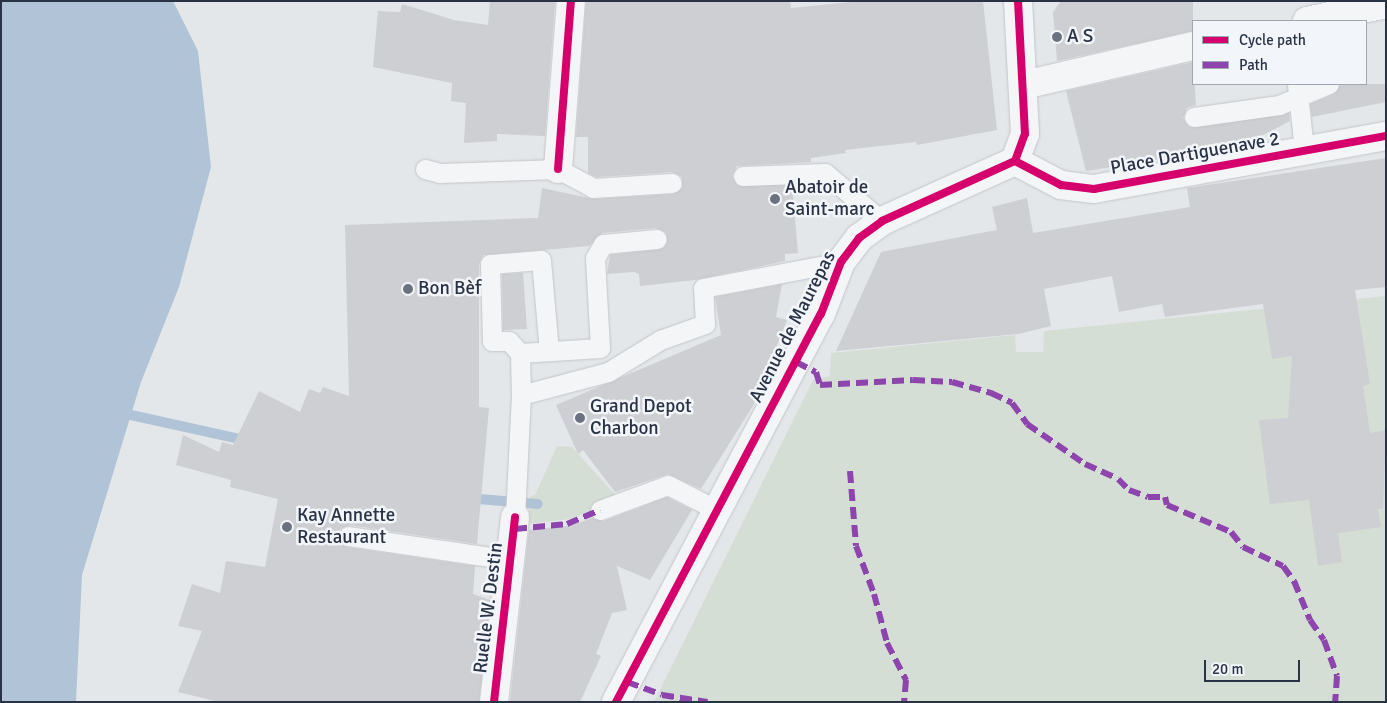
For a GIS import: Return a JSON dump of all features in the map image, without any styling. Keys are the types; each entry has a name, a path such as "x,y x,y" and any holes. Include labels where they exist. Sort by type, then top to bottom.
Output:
{"street":[{"path":"558,169 571,1"},
{"path":"1015,160 1025,134 1024,85 1018,1"},
{"path":"1312,20 1386,4"},
{"path":"1024,85 1192,46"},
{"name":"Place Dartiguenave 2","path":"1015,160 1061,185 1094,189 1386,136"},
{"name":"Avenue de Maurepas","path":"616,702 821,314 841,262 860,238 882,222 1015,160"},
{"name":"Ruelle W. Destin","path":"494,702 516,506"}],"lane":[{"path":"1194,117 1279,105 1298,91 1325,85"},
{"path":"1298,91 1304,150"},
{"path":"426,169 440,174 558,169 594,188 672,183"},
{"path":"743,176 825,173 882,222"},
{"path":"549,351 541,260 490,264 492,341 508,341 520,353 600,348 595,258 603,244 657,239"},
{"path":"521,395 608,372 660,340 705,324 703,288 841,262"},
{"name":"Ruelle W. Destin","path":"516,506 521,395 520,353"},
{"path":"600,510 668,485 717,510"},
{"path":"348,536 511,560"}],"shaded area":[{"path":"1386,296 1386,702 654,702 813,380 830,376 831,353 1015,335 1016,352 1043,352 1044,331"},
{"path":"557,446 572,447 619,499 571,519 528,524 531,496 535,495"}],"water":[{"path":"1,1 173,1 198,51 211,167 179,287 141,382 82,575 76,702 1,702"}],"building":[{"path":"490,1 555,1 545,136 497,134 497,141 464,143 466,103 451,101 452,83 373,67 378,11 400,12 402,4 454,20 488,25"},
{"path":"586,1 790,1 791,8 861,1 983,1 997,130 917,145 916,142 845,150 846,153 811,158 811,162 737,166 732,176 738,186 792,185 798,253 785,254 785,261 695,280 640,286 639,274 634,272 607,274 610,255 664,248 666,233 656,228 602,233 589,246 483,255 479,264 479,407 489,408 477,544 350,525 340,529 337,535 346,547 475,566 473,594 490,600 479,702 219,702 178,692 202,631 178,626 192,584 220,593 226,561 265,567 278,499 230,487 231,480 176,465 183,435 219,452 222,442 233,445 259,391 300,412 309,389 320,393 323,387 349,396 345,225 538,218 542,188 594,199 673,194 682,188 682,177 672,172 596,177 588,173 588,137 576,137"},
{"path":"1061,1 1193,1 1192,31 1057,61 1053,12"},
{"path":"1192,62 1192,85 1195,85 1196,105 1187,108 1183,118 1189,127 1289,113 1290,121 1240,147 1086,171 1066,91"},
{"path":"1386,84 1386,102 1312,117 1310,104 1334,94 1339,85"},
{"path":"1386,158 1386,287 1355,290 1370,384 1363,386 1370,433 1386,430 1383,509 1378,509 1381,527 1338,533 1342,562 1318,566 1309,500 1270,504 1259,420 1288,418 1292,356 1272,359 1263,304 1165,317 1162,304 1119,312 1112,276 1044,289 1051,326 1018,334 836,351 881,252 997,230 992,207 1027,198 1033,233 1190,207 1187,188"},
{"path":"523,273 527,329 503,330 502,274"},
{"path":"782,284 776,317 787,320 754,404 701,489 668,474 615,492 583,450 578,454 556,405 721,335 715,297"},
{"path":"667,497 692,510 650,580 617,566 627,610 612,613 596,654 601,656 580,702 510,702 529,530 573,525 592,518 604,521"}],"waterway":[{"path":"131,415 248,441"},
{"path":"467,498 538,504"}],"marked path":[{"path":"796,362 816,372 820,385 913,380 952,382 991,393 1012,403 1027,424 1085,464 1118,479 1129,490 1148,497 1165,497 1167,505 1231,532 1243,547 1283,566 1294,581 1310,620 1324,640 1337,676 1335,702"},
{"path":"850,471 856,546 874,594 887,643 906,680 904,702"},
{"path":"515,529 567,524 600,510"},
{"path":"627,682 662,695 707,702"}],"cycle path":[{"path":"558,169 571,1"},
{"path":"616,702 821,314 841,262 859,238 882,221 1015,161 1025,134 1018,1"},
{"path":"1015,161 1061,185 1094,189 1386,136"},
{"path":"494,702 515,517"}],"place":[{"name":"A S","path":"1057,37"},
{"name":"Abatoir de Saint-marc","path":"775,199"},
{"name":"Bon Bèf","path":"408,289"},
{"name":"Grand Depot Charbon","path":"580,418"},
{"name":"Kay Annette Restaurant","path":"287,527"}]}
